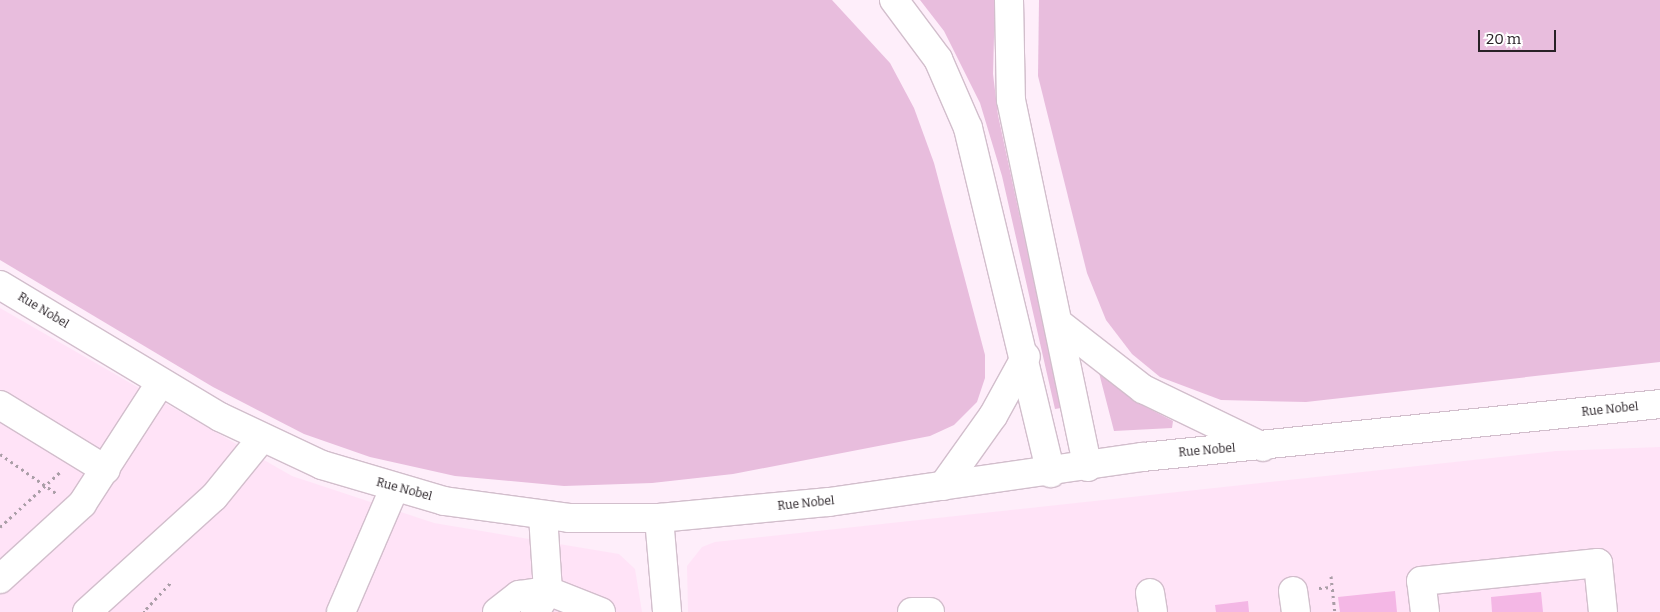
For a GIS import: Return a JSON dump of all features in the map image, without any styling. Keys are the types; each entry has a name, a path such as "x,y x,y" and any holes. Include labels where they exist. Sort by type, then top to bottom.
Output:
{"main road":[{"path":"894,0 938,59 962,112 1026,356 1051,473"},
{"path":"1009,0 1011,100 1062,326 1088,466"},
{"name":"Rue Nobel","path":"0,285 161,382 262,438 394,489 543,515 659,518 1051,473 1088,466 1660,404"},
{"path":"1062,326 1143,389 1263,447"},
{"path":"943,486 993,416 1026,356"},
{"path":"0,579 82,504 106,470 161,382"},
{"path":"0,405 106,470"},
{"path":"87,612 214,497 262,438"},
{"path":"341,612 394,489"},
{"path":"541,602 543,515"},
{"path":"659,518 667,612"},
{"path":"1425,612 1421,581 1598,562 1603,612"},
{"path":"497,612 519,595 541,602 601,612"},
{"path":"912,612 930,612"}],"path":[{"path":"0,454 48,482 64,501"},
{"path":"0,527 66,466"},
{"path":"1331,576 1335,612"},
{"path":"146,611 171,582"}],"shaded area":[{"path":"0,0 832,0 890,63 914,108 934,163 985,355 985,378 977,402 954,425 930,436 733,474 652,483 564,486 455,476 370,457 304,434 213,387 0,260"},
{"path":"920,0 995,0 993,74 998,115 1061,408 1055,409 1002,176 980,103 944,31"},
{"path":"1039,0 1660,0 1660,362 1306,402 1221,400 1160,377 1132,354 1106,320 1087,273 1038,76"},
{"path":"0,308 292,476 434,523 619,554 635,569 642,612 0,612"},
{"path":"1098,369 1144,406 1173,421 1172,428 1114,431"},
{"path":"1660,447 1660,612 688,612 687,566 702,547 715,542 1556,451"}],"building":[{"path":"1395,591 1397,612 1340,612 1338,597"},
{"path":"1541,592 1543,612 1492,612 1491,597"},
{"path":"1248,601 1249,612 1216,612 1215,605"}]}
